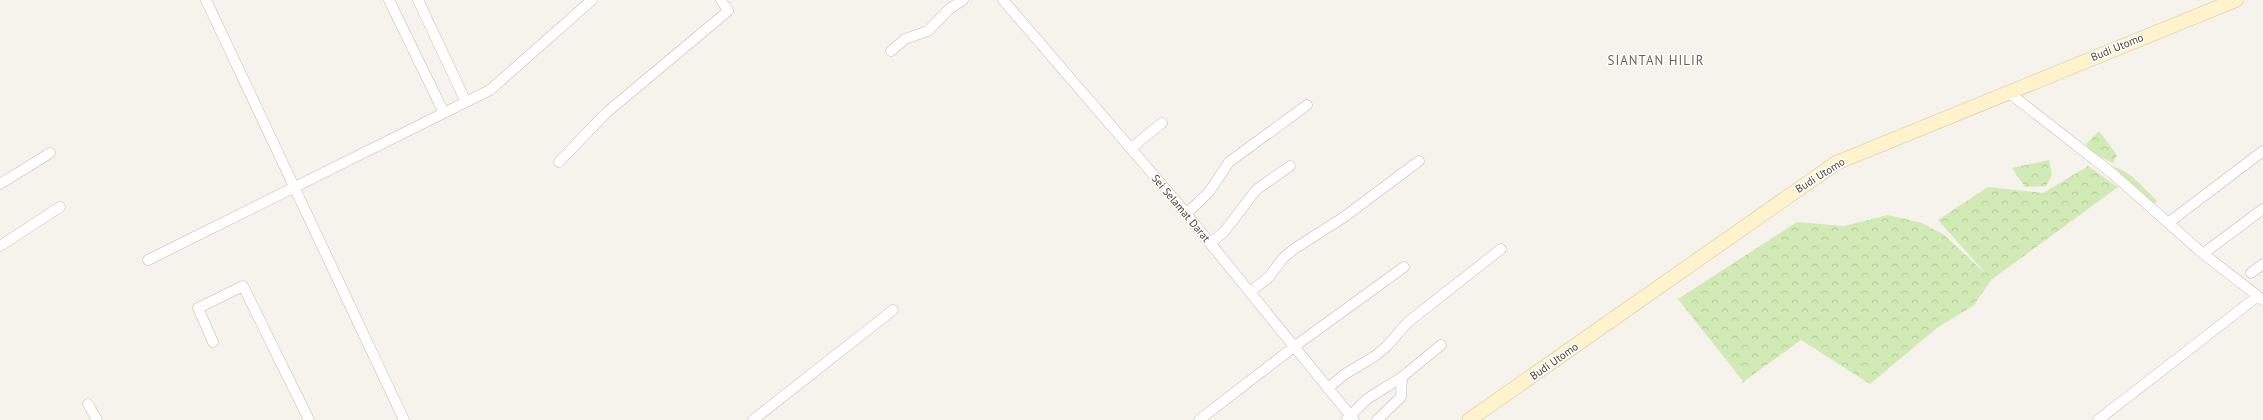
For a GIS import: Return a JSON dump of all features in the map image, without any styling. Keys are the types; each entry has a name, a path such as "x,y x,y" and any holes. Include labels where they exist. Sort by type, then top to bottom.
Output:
{"street":[{"path":"206,0 293,188 404,420"},
{"path":"389,0 444,113"},
{"path":"418,0 466,102"},
{"path":"148,260 466,102 497,85 592,0"},
{"path":"559,162 606,113 728,11 721,0"},
{"path":"892,50 905,39 928,31 949,9 963,0"},
{"name":"Sei Selamat Darat","path":"1003,0 1134,146 1254,289 1298,344 1350,418"},
{"name":"Budi Utomo","path":"1469,420 1819,173 1860,152 2236,0"},
{"path":"2008,92 2113,174 2201,252 2261,298 2098,420"},
{"path":"1189,211 1209,192 1229,162 1307,105"},
{"path":"1134,146 1162,123"},
{"path":"2168,224 2263,151"},
{"path":"0,184 50,153"},
{"path":"1254,289 1269,277 1282,258 1344,217 1419,161"},
{"path":"1213,241 1224,232 1256,190 1290,166"},
{"path":"0,246 60,207"},
{"path":"2208,250 2263,209"},
{"path":"1328,388 1345,374 1375,356 1387,346 1408,322 1501,249"},
{"path":"2251,273 2263,264"},
{"path":"1198,420 1298,344 1314,334 1404,267"},
{"path":"213,342 198,308 243,286 309,420"},
{"path":"753,420 893,310"},
{"path":"1350,418 1357,407 1402,377 1441,345"},
{"path":"1379,419 1401,397 1402,377"},
{"path":"88,404 97,420"}],"green space":[{"path":"2099,131 2117,155 2113,163 2090,152 2086,144"},
{"path":"2049,160 2052,175 2046,186 2025,187 2012,168"},
{"path":"2108,165 2124,171 2135,179 2157,200 2154,206"},
{"path":"2088,166 2118,187 1991,280 1974,305 1937,328 1870,384 1801,340 1739,385 1743,381 1678,299 1797,222 1844,226 1888,215 1922,223 1944,235 1987,275 1938,220 1988,187 2043,193"}],"district":[{"name":"SIANTAN HILIR","path":"1656,60"}]}
